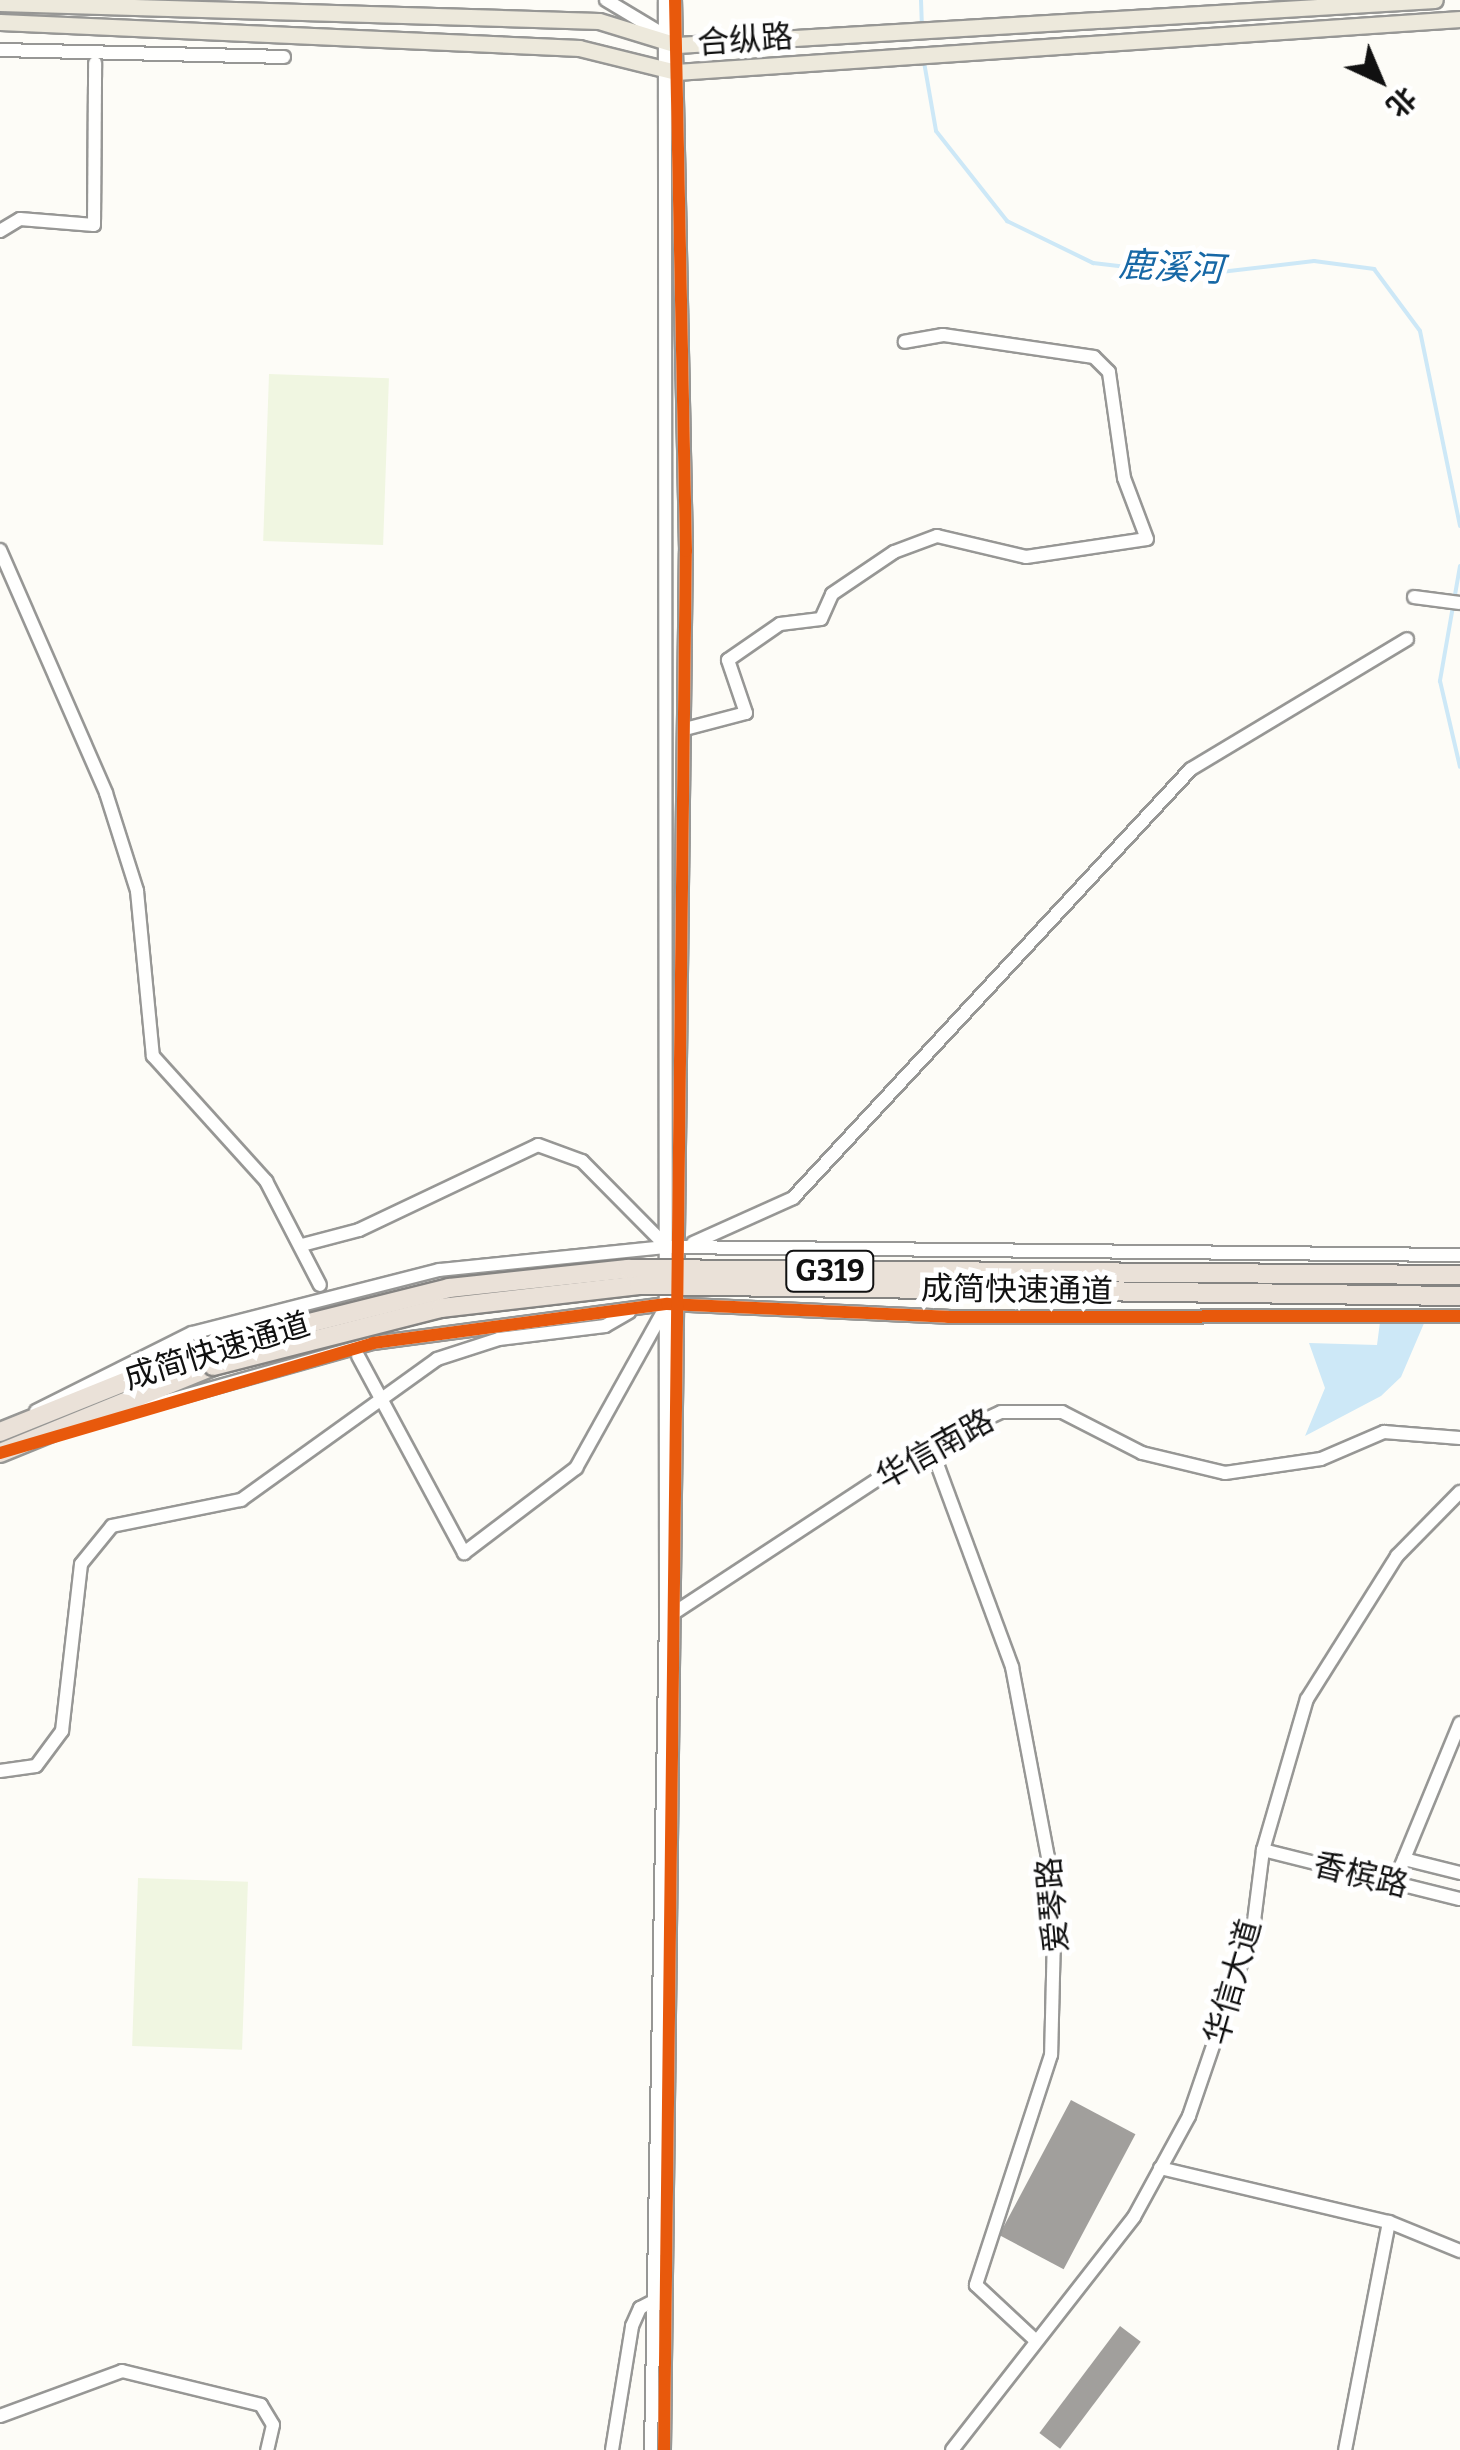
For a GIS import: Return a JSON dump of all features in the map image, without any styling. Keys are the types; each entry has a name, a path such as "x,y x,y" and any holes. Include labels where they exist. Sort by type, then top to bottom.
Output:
{"highway":[{"name":"成简快速通道","path":"7,1428 211,1357 449,1288 628,1269 1460,1275"},
{"name":"成简快速通道","path":"0,1453 211,1357 441,1308 638,1286 1460,1296"}],"main road":[{"name":"合纵路","path":"0,3 598,21 672,40 1435,0"},
{"name":"合纵路","path":"0,22 447,39 671,68 1460,19"}],"street":[{"path":"606,0 672,40"},
{"path":"665,0 672,40"},
{"path":"674,1247 671,68 675,0"},
{"path":"0,50 284,57"},
{"path":"0,231 20,219 94,225 95,62"},
{"path":"664,2450 673,1304 685,729 671,68"},
{"path":"685,729 746,713 728,660 780,624 821,618 832,594 894,552 937,536 1026,557 1147,539 1124,478 1109,372 1094,357 943,335 904,342"},
{"path":"0,550 106,793 137,891 153,1056 266,1181 320,1285"},
{"path":"1414,597 1460,603"},
{"path":"674,1247 793,1198 1191,769 1407,639"},
{"path":"302,1245 359,1230 538,1145 582,1160 674,1247"},
{"path":"7,1428 128,1361 308,1298 439,1270 674,1247 1460,1255"},
{"path":"358,1356 464,1553 576,1468 673,1304"},
{"path":"0,1453 373,1344 673,1304 948,1317 1460,1316"},
{"path":"0,1770 36,1766 62,1731 81,1564 92,1544 112,1526 146,1516 241,1500 379,1395 462,1349 605,1326 634,1308"},
{"name":"华信南路","path":"671,1613 930,1445 1025,1407 1078,1416 1142,1453 1225,1473 1321,1459 1384,1432 1460,1438"},
{"name":"爱琴路","path":"930,1445 1012,1667 1055,1895 1050,2056 976,2285 1036,2341"},
{"name":"华信大道","path":"952,2450 1160,2168 1221,2030 1253,1929 1263,1850 1307,1699 1345,1630 1397,1556 1460,1492"},
{"path":"651,2450 658,2299 671,1613"},
{"path":"1394,1883 1460,1723"},
{"name":"香槟路","path":"1263,1850 1460,1899"},
{"path":"1404,1860 1460,1873"},
{"path":"1160,2168 1389,2222 1460,2252"},
{"path":"1345,2450 1389,2222"},
{"path":"612,2450 632,2326 640,2308 658,2299"},
{"path":"0,2416 122,2371 261,2405 274,2425 267,2450"}],"green space":[{"path":"269,374 389,378 383,545 263,541"},
{"path":"138,1878 248,1882 242,2050 132,2046"}],"water":[{"path":"1425,1321 1401,1377 1381,1396 1305,1436 1325,1388 1309,1343 1377,1345 1380,1322"}],"building":[{"path":"1071,2100 1135,2134 1064,2269 999,2235"},
{"path":"1120,2326 1141,2342 1060,2449 1039,2433"}],"waterway":[{"name":"鹿溪河","path":"921,0 922,27"},
{"name":"鹿溪河","path":"924,62 936,131 1007,221 1093,263 1195,275 1314,261 1374,269 1420,331 1460,526"},
{"name":"鹿溪河","path":"1460,566 1440,681 1460,767"}],"cycle path":[{"path":"664,2450 686,551 675,0"},
{"path":"0,1453 373,1343 667,1304 948,1317 1460,1316"}]}
